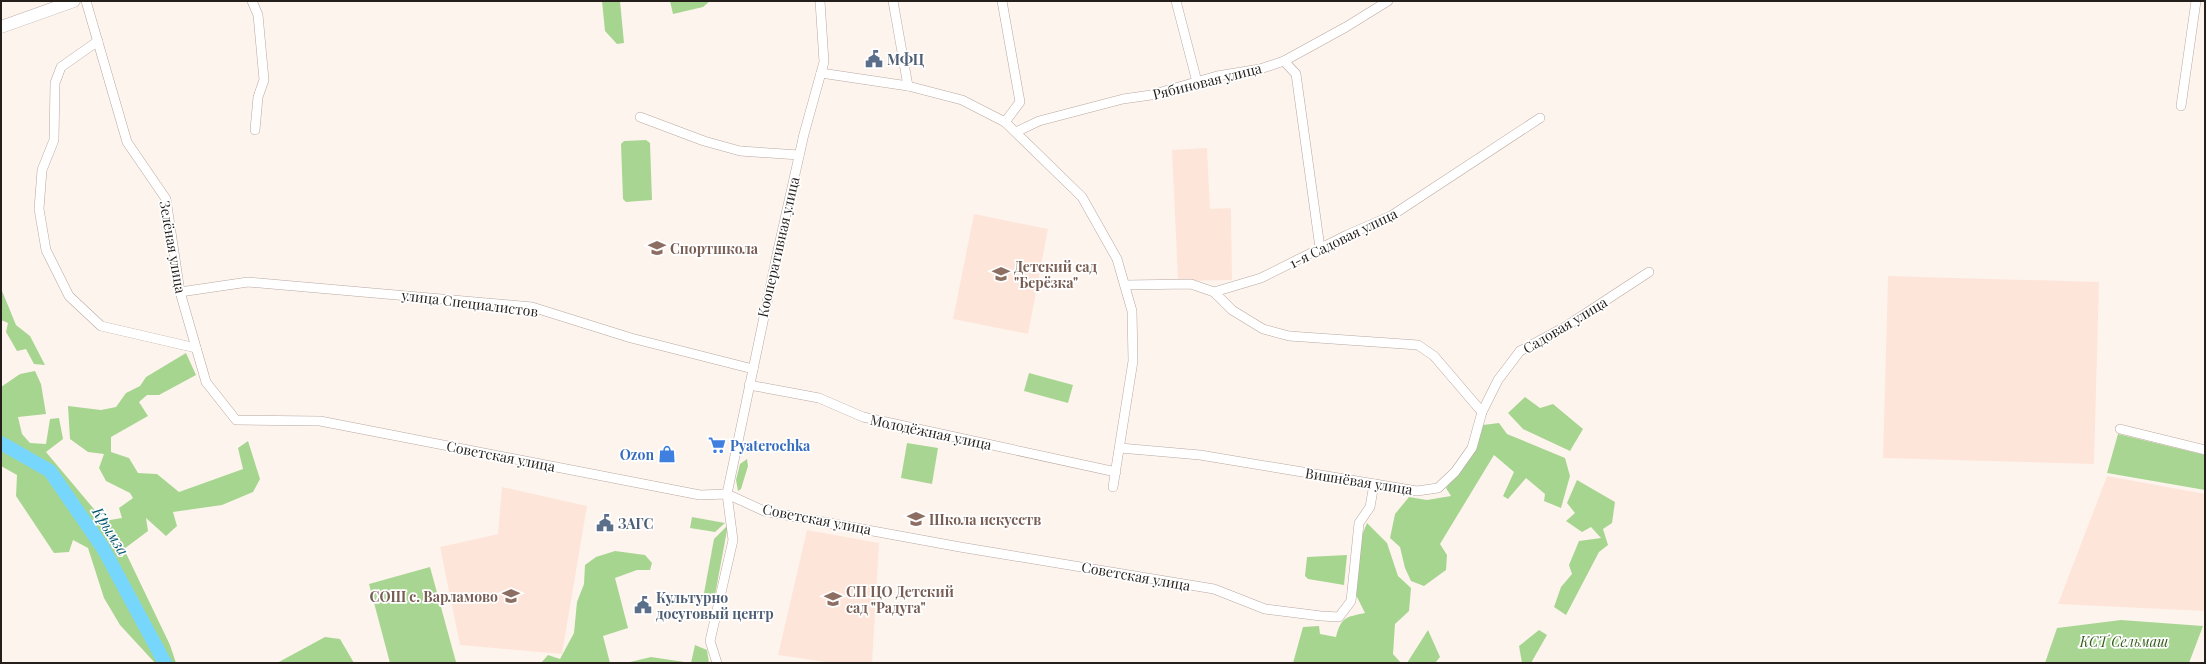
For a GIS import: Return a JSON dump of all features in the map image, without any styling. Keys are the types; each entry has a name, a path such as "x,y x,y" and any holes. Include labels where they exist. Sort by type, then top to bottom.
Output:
{"main road":[{"path":"1,27 74,1"}],"street":[{"name":"Зелёная улица","path":"86,1 127,142 166,199 180,292 206,382 236,420 249,420"},
{"path":"252,1 258,14 264,80 258,97 255,130"},
{"name":"Кооперативная улица","path":"717,663 710,641 733,540 727,494 752,369 799,155 824,62 820,1"},
{"path":"893,1 908,86"},
{"path":"1002,1 1020,102 1005,122"},
{"path":"1176,1 1197,82"},
{"name":"Рябиновая улица","path":"1016,132 1039,120 1123,99 1151,95 1217,76 1260,69 1284,61 1346,28 1388,1"},
{"path":"2182,106 2196,1"},
{"path":"98,41 61,67 55,83 54,140 42,170 39,209 46,250 69,296 101,326 196,348"},
{"path":"1284,61 1296,74 1320,248"},
{"path":"821,73 908,86 962,100 1005,122 1082,197 1117,259 1132,311 1133,361 1113,487"},
{"path":"640,117 704,141 740,151 799,155"},
{"name":"1-я Садовая улица","path":"1214,292 1261,278 1320,248 1391,216 1540,118"},
{"name":"Садовая улица","path":"1482,412 1498,380 1520,351 1565,327 1649,272"},
{"name":"улица Специалистов","path":"180,292 248,282 532,307 631,338 752,369"},
{"path":"1124,285 1192,284 1214,292 1232,310 1263,329 1283,334 1418,345 1434,356 1482,412"},
{"name":"Молодёжная улица","path":"749,385 819,398 863,417 1116,472"},
{"name":"Вишнёвая улица","path":"1120,448 1200,455 1417,491 1438,488 1455,472 1472,448 1482,412"},
{"name":"Советская улица","path":"249,420 320,421 700,495 727,494 764,511 960,547 1214,589 1265,609 1321,616 1339,617 1351,601 1359,523 1370,507 1374,484"},
{"path":"2120,429 2205,450"}],"shaded area":[{"path":"1207,148 1210,209 1231,208 1232,280 1178,281 1172,150"},
{"name":"Детский сад \"Берёзка\"","path":"974,214 1048,229 1028,334 953,319"},
{"path":"1888,276 2099,282 2094,464 1883,458"},
{"path":"2107,476 2205,494 2205,611 2058,604"},
{"name":"СОШ с. Варламово","path":"502,487 587,506 562,654 460,645 440,547 498,534"},
{"name":"СП ЦО Детский сад \"Радуга\"","path":"807,530 879,543 872,663 833,663 778,655"}],"green space":[{"path":"602,1 620,1 624,43 617,44 605,31"},
{"path":"670,1 710,1 703,7 673,14"},
{"path":"646,140 650,143 652,200 626,202 623,199 621,144 624,141"},
{"path":"2,291 16,325 30,336 45,365 34,364 26,349 17,351 6,332 8,323 1,320"},
{"path":"186,353 196,375 159,395 147,395 139,402 148,416 111,437 111,452 129,458 138,473 157,474 179,492 243,469 238,448 248,441 260,479 253,492 222,505 173,512 177,526 166,536 146,518 148,531 124,549 170,645 176,663 155,663 120,625 104,598 88,548 73,540 69,552 54,553 16,496 17,475 1,466 1,387 20,374 35,371 41,384 46,414 18,417 22,434 30,443 46,444 50,419 59,418 63,439 46,452 104,521 122,518 119,508 133,498 130,493 106,481 99,468 104,454 88,452 70,439 68,406 101,410 116,407 126,393 140,386 146,377"},
{"path":"1029,373 1073,385 1068,403 1024,391"},
{"path":"1525,397 1540,408 1553,404 1583,429 1570,451 1523,429 1508,413"},
{"path":"1499,423 1507,434 1565,458 1570,476 1561,508 1544,501 1545,494 1526,478 1508,499 1503,496 1514,472 1494,455 1440,544 1447,555 1446,570 1424,586 1411,581 1405,568 1400,547 1390,538 1395,514 1409,497 1427,500 1451,496 1446,488 1477,447 1483,425"},
{"path":"2118,434 2205,455 2205,490 2107,473"},
{"path":"907,443 938,448 932,484 901,478"},
{"path":"747,459 748,466 741,489 738,491 736,480 740,464"},
{"path":"1577,480 1615,502 1612,523 1603,529 1608,545 1599,552 1566,615 1554,607 1561,587 1572,574 1569,565 1579,541 1601,538 1591,527 1582,532 1566,521 1575,513 1567,503"},
{"path":"692,517 725,523 715,532 690,528"},
{"path":"1367,523 1387,543 1398,576 1411,588 1409,611 1395,624 1393,654 1401,663 1293,663 1303,627 1319,626 1320,634 1336,637 1340,625 1345,619 1365,613 1355,593 1360,540"},
{"path":"728,525 715,595 704,593 714,539"},
{"path":"615,551 645,555 652,563 650,570 637,570 615,578 628,628 603,636 610,663 541,663 548,655 560,659 574,633 577,602 584,584 585,565 596,557"},
{"path":"1347,555 1344,585 1308,579 1305,576 1307,557"},
{"path":"430,567 456,662 390,663 369,584"},
{"name":"КСТ Сельмаш","path":"2121,620 2203,626 2189,663 2045,663 2057,628"},
{"path":"1428,630 1440,657 1435,663 1407,663"},
{"path":"1539,630 1547,635 1531,663 1522,663 1519,646"},
{"path":"325,637 340,639 354,663 277,663"},
{"path":"695,645 707,650 709,663 691,663"},
{"path":"651,657 691,663 626,663"}],"waterway":[{"name":"Крымза","path":"1,443 50,471 103,548 165,663"}],"place":[{"name":"МФЦ","path":"874,59"},
{"name":"Спортшкола","path":"657,248"},
{"name":"Детский сад \"Берёзка\"","path":"1001,274"},
{"name":"Pyaterochka","path":"717,445"},
{"name":"Ozon","path":"667,454"},
{"name":"Школа искусств","path":"916,519"},
{"name":"ЗАГС","path":"605,523"},
{"name":"СОШ с. Варламово","path":"511,596"},
{"name":"СП ЦО Детский сад \"Радуга\"","path":"833,599"},
{"name":"Культурно досуговый центр","path":"643,605"}]}
